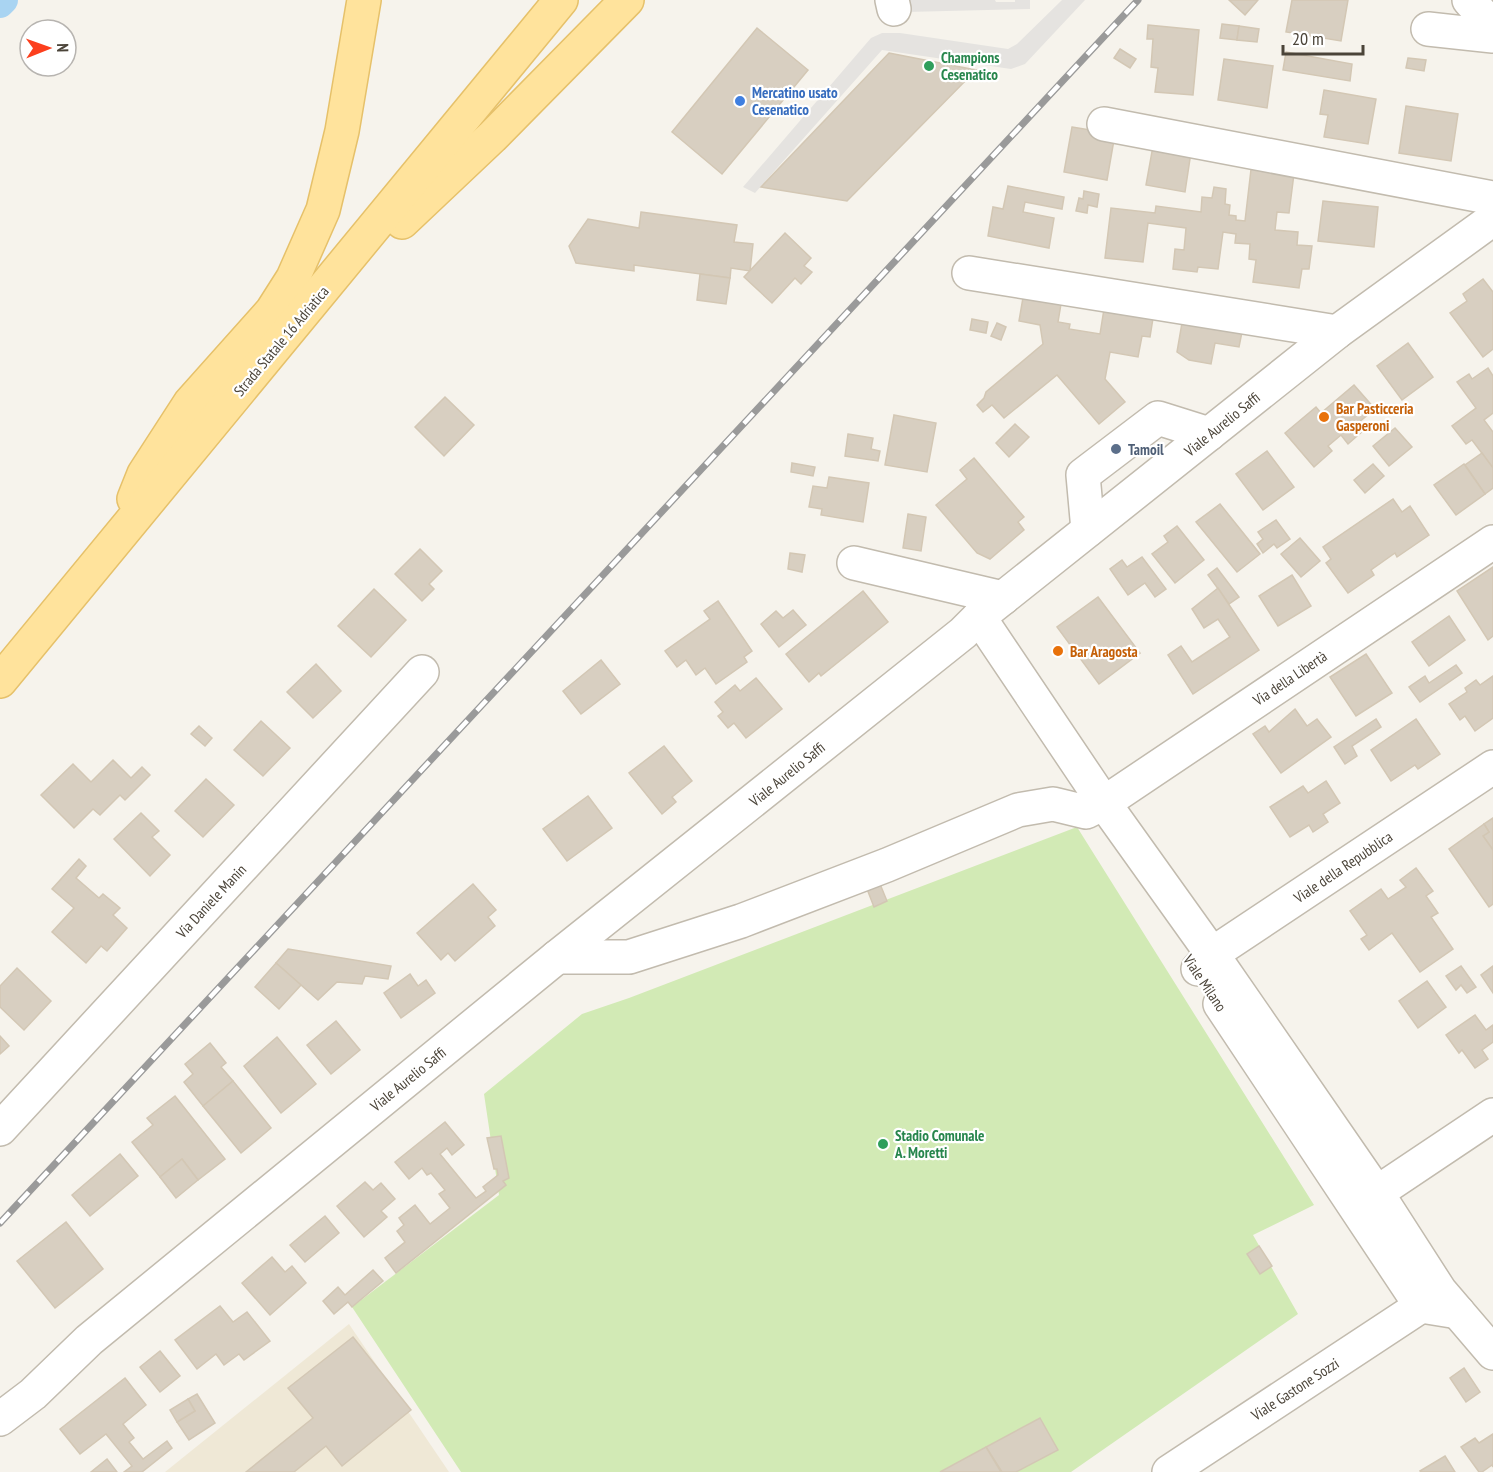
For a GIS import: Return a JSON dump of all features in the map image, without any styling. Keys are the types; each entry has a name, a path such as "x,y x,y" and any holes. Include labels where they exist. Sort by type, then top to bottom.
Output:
{"main road":[{"path":"119,537 144,474 190,403 272,311 292,278 323,210 342,130 364,0"},
{"name":"Strada Statale 16 Adriatica","path":"0,681 561,0"},
{"path":"298,321 492,137 627,0"}],"street":[{"path":"1468,0 1493,27"},
{"path":"1428,28 1493,36"},
{"path":"1104,124 1493,198"},
{"name":"Viale Aurelio Saffi","path":"0,1419 33,1394 89,1340 557,957 1337,332 1493,219"},
{"path":"969,273 1337,332"},
{"path":"1088,531 1083,475 1158,418 1209,434"},
{"name":"Via della Libertà","path":"1095,807 1493,542"},
{"path":"854,563 982,616"},
{"name":"Viale Milano","path":"982,616 1095,807 1366,1200 1493,1353"},
{"name":"Via Daniele Manin","path":"0,1129 422,672"},
{"name":"Viale della Repubblica","path":"1204,962 1493,767"},
{"path":"557,957 629,957 772,909 887,865 1018,810 1053,804 1095,807"},
{"path":"1366,1200 1493,1115"},
{"name":"Viale Milano","path":"1366,1200 1420,1306"},
{"path":"1420,1306 1458,1312"},
{"name":"Viale Gastone Sozzi","path":"1169,1472 1420,1306"},
{"name":"Viale Aurelio Saffi","path":"0,1396 89,1340"}],"shaded area":[{"path":"906,0 1015,2 1015,0 1030,0 1030,9 906,12"},
{"path":"1062,0 1085,0 1025,64 1011,69 882,50 755,193 743,187 871,38 882,33 900,33 1008,49 1017,44"},
{"path":"349,1324 449,1472 165,1472"}],"green space":[{"name":"Stadio Comunale A. Moretti","path":"1077,827 1314,1205 1253,1235 1298,1314 1071,1472 461,1472 352,1307 499,1195 484,1094 582,1014"}],"building":[{"path":"1229,0 1258,0 1245,15"},
{"path":"1292,0 1348,0 1341,41 1286,32"},
{"path":"1222,24 1239,26 1237,40 1220,38"},
{"path":"1148,25 1199,30 1193,95 1155,92 1158,68 1151,67 1153,39 1147,39"},
{"path":"1239,26 1259,29 1257,42 1237,40"},
{"name":"Mercatino usato Cesenatico","path":"757,28 808,70 722,174 672,132"},
{"path":"1120,49 1136,59 1130,68 1114,58"},
{"path":"1286,52 1352,64 1350,81 1283,70"},
{"path":"889,53 976,70 847,201 761,187"},
{"path":"1408,58 1426,60 1424,71 1406,68"},
{"path":"1224,59 1273,66 1267,108 1218,100"},
{"path":"1324,90 1376,99 1368,144 1324,137 1328,115 1320,114"},
{"path":"1406,106 1458,114 1451,161 1399,153"},
{"path":"1072,127 1115,134 1107,180 1064,172"},
{"path":"1153,146 1191,152 1185,192 1146,185"},
{"path":"1252,161 1295,166 1289,213 1277,212 1275,230 1298,232 1297,245 1312,246 1309,269 1302,269 1299,288 1253,282 1256,260 1249,259 1250,244 1235,243 1236,234 1223,232 1218,269 1198,267 1197,272 1173,269 1175,249 1184,250 1186,228 1148,223 1143,262 1105,258 1111,208 1155,213 1156,206 1201,212 1202,197 1212,198 1214,187 1226,189 1225,204 1230,205 1229,215 1236,216 1236,220 1245,221"},
{"path":"1008,186 1064,197 1062,209 1025,202 1023,212 1054,218 1049,248 988,236 993,207 1003,209"},
{"path":"1084,191 1099,194 1097,207 1088,205 1087,213 1076,211 1079,198 1083,199"},
{"path":"1323,201 1378,207 1374,247 1318,241"},
{"path":"641,212 737,225 734,242 753,244 750,271 731,268 730,278 634,265 634,271 576,263 569,246 588,219 639,228"},
{"path":"785,233 811,258 804,266 812,272 801,284 795,278 772,303 744,277"},
{"path":"700,274 730,278 726,304 697,300"},
{"path":"1483,279 1493,292 1493,349 1483,357 1450,313 1467,301 1463,294"},
{"path":"1025,286 1063,292 1058,322 1070,324 1069,329 1100,334 1105,303 1154,312 1150,337 1142,336 1138,357 1110,352 1105,379 1125,402 1099,424 1057,375 1004,418 992,405 983,412 977,405 986,392 1043,344 1040,325 1019,321"},
{"path":"1183,317 1243,327 1239,347 1215,343 1211,364 1189,360 1177,352"},
{"path":"972,319 988,322 986,333 970,330"},
{"path":"997,323 1006,327 1001,340 991,336"},
{"path":"1408,343 1433,377 1402,400 1377,366"},
{"path":"1488,368 1493,376 1493,413 1484,420 1493,432 1493,468 1472,440 1466,444 1452,426 1476,408 1457,382 1469,374 1472,379"},
{"path":"1354,385 1375,409 1358,423 1364,430 1348,444 1341,435 1328,446 1332,451 1314,467 1285,433 1316,407 1321,413"},
{"path":"445,397 474,425 444,456 415,427"},
{"path":"894,415 936,423 927,472 885,465"},
{"path":"1015,424 1029,437 1009,457 996,443"},
{"path":"1395,428 1412,447 1389,466 1373,446"},
{"path":"848,434 873,438 871,449 880,451 878,461 845,456"},
{"path":"1267,451 1294,487 1263,510 1236,474"},
{"path":"1482,453 1493,468 1493,488 1485,494 1465,465"},
{"path":"974,458 1024,517 1018,522 1024,530 990,559 977,553 936,505 967,479 960,470"},
{"path":"792,463 815,467 813,476 791,472"},
{"path":"1373,464 1384,476 1365,493 1354,480"},
{"path":"1464,464 1485,494 1456,515 1434,485"},
{"path":"829,477 869,483 863,522 821,515 822,509 809,507 813,486 827,488"},
{"path":"1393,499 1402,512 1410,506 1429,535 1397,557 1395,553 1371,570 1374,575 1348,593 1326,563 1331,559 1323,547"},
{"path":"1220,504 1260,554 1237,572 1196,522"},
{"path":"908,514 926,517 921,551 903,548"},
{"path":"1276,520 1290,539 1277,548 1274,544 1263,553 1257,544 1263,539 1258,532"},
{"path":"1177,526 1204,560 1175,583 1152,554 1168,542 1164,536"},
{"path":"1300,538 1320,561 1301,577 1281,554"},
{"path":"420,549 442,571 429,584 434,589 422,601 395,574"},
{"path":"790,553 805,555 802,572 788,569"},
{"path":"1142,557 1166,589 1155,597 1145,583 1128,595 1110,569 1122,560 1127,567"},
{"path":"1493,567 1493,636 1488,640 1457,591"},
{"path":"1217,568 1239,597 1229,604 1208,575"},
{"path":"1292,575 1311,606 1278,626 1259,596"},
{"path":"1218,588 1259,650 1193,694 1168,655 1181,646 1192,662 1230,637 1218,619 1204,628 1192,609"},
{"path":"374,589 406,620 371,657 338,626"},
{"path":"863,591 888,622 821,676 819,673 809,682 786,654"},
{"path":"1098,597 1140,653 1099,684 1057,627"},
{"path":"718,601 752,651 744,657 747,662 716,684 705,668 696,675 686,660 677,667 665,651 710,619 704,611"},
{"path":"793,610 806,625 779,647 761,624 776,611 783,618"},
{"path":"1449,616 1465,640 1429,666 1412,642"},
{"path":"1366,654 1392,693 1356,716 1330,677"},
{"path":"601,660 620,684 581,714 563,691"},
{"path":"316,664 341,691 313,718 287,692"},
{"path":"1456,665 1462,673 1420,702 1409,687 1425,676 1429,683"},
{"path":"1493,676 1493,718 1475,731 1465,716 1460,720 1449,704 1467,692 1465,688 1476,680 1480,685"},
{"path":"756,678 782,709 746,738 734,723 728,728 718,716 723,712 715,702 735,685 740,691"},
{"path":"1295,709 1307,726 1317,719 1331,737 1281,773 1253,734 1265,726 1269,732"},
{"path":"1376,719 1381,727 1352,746 1357,756 1345,764 1334,747"},
{"path":"1416,719 1440,754 1418,769 1415,765 1391,781 1371,750"},
{"path":"261,721 290,748 263,776 234,750"},
{"path":"199,726 212,738 205,746 191,734"},
{"path":"664,746 692,781 672,797 676,802 662,814 629,773"},
{"path":"113,760 131,778 142,767 150,775 125,800 120,795 100,815 93,809 74,828 41,795 73,764 91,782"},
{"path":"206,779 234,805 203,837 175,811"},
{"path":"1326,781 1340,803 1323,814 1328,822 1313,832 1309,825 1290,837 1270,807 1303,786 1308,793"},
{"path":"588,796 612,828 567,861 543,829"},
{"path":"141,813 159,831 152,837 170,855 150,876 114,839"},
{"path":"1493,818 1493,850 1483,836 1489,832 1484,824"},
{"path":"1484,824 1489,832 1483,836 1493,850 1493,904 1489,907 1449,849"},
{"path":"79,859 86,866 76,878 99,898 103,894 120,908 113,915 127,928 107,951 101,946 86,963 52,932 74,908 52,889"},
{"path":"1416,868 1433,891 1426,896 1438,913 1431,917 1453,949 1420,972 1392,933 1369,950 1361,939 1367,935 1350,911 1381,889 1388,899 1406,887 1400,880"},
{"path":"473,884 496,910 488,917 495,926 455,961 448,953 441,960 417,933"},
{"path":"880,884 887,901 874,907 867,889"},
{"path":"288,949 391,966 388,979 365,976 362,984 337,982 318,1000 276,963"},
{"path":"276,963 301,985 279,1009 255,987"},
{"path":"1461,966 1476,987 1467,993 1461,985 1456,990 1446,976"},
{"path":"1493,966 1493,993 1481,975"},
{"path":"17,968 51,1001 24,1030 0,1007 0,986"},
{"path":"410,974 418,986 426,980 435,993 401,1018 384,993"},
{"path":"1427,981 1446,1007 1418,1028 1399,1001"},
{"path":"1475,1015 1486,1030 1493,1025 1493,1042 1482,1050 1488,1059 1475,1068 1462,1050 1459,1053 1446,1035"},
{"path":"336,1021 360,1050 331,1074 307,1045"},
{"path":"0,1036 9,1046 0,1054"},
{"path":"277,1037 316,1084 281,1113 244,1066"},
{"path":"210,1043 226,1063 221,1067 233,1081 203,1106 184,1082 193,1074 185,1064"},
{"path":"233,1081 271,1128 241,1153 203,1106"},
{"path":"175,1096 225,1159 198,1180 182,1159 160,1177 132,1142 153,1125 147,1118"},
{"path":"445,1122 464,1145 452,1155 447,1148 440,1154 476,1198 486,1191 483,1187 498,1175 497,1169 494,1169 487,1138 501,1136 509,1178 503,1181 506,1185 396,1273 385,1258 405,1242 397,1231 404,1225 399,1218 415,1205 430,1224 450,1208 439,1194 445,1190 431,1173 427,1175 422,1168 409,1179 395,1162"},
{"path":"120,1154 138,1176 90,1216 72,1195"},
{"path":"182,1159 198,1180 176,1198 160,1177"},
{"path":"365,1182 373,1190 381,1183 395,1199 381,1211 387,1217 364,1237 337,1206"},
{"path":"325,1216 339,1233 305,1262 290,1245"},
{"path":"66,1222 103,1269 55,1308 17,1261"},
{"path":"1259,1246 1272,1266 1260,1274 1247,1254"},
{"path":"272,1257 285,1272 292,1266 306,1283 270,1315 242,1283"},
{"path":"373,1270 383,1281 352,1307 348,1302 334,1314 323,1301 338,1287 345,1295"},
{"path":"220,1306 233,1322 247,1312 270,1341 244,1360 239,1354 224,1365 216,1354 197,1369 175,1340"},
{"path":"353,1337 411,1410 342,1466 326,1446 294,1472 246,1472 313,1418 288,1388"},
{"path":"160,1351 180,1376 160,1392 140,1367"},
{"path":"1464,1368 1480,1392 1466,1402 1450,1378"},
{"path":"125,1378 146,1405 123,1424 134,1438 129,1442 143,1459 167,1441 172,1448 142,1472 124,1472 132,1466 106,1434 80,1454 60,1429"},
{"path":"197,1394 215,1423 189,1440 177,1422 195,1411 188,1399"},
{"path":"188,1399 195,1411 177,1422 170,1410"},
{"path":"1040,1418 1058,1450 1016,1472 1002,1472 986,1447"},
{"path":"1493,1434 1493,1467 1492,1465 1479,1472 1461,1447 1475,1438 1479,1443"},
{"path":"986,1447 1001,1472 940,1472"},
{"path":"1445,1456 1455,1472 1420,1471"},
{"path":"107,1459 117,1472 91,1472"}],"waterway":[{"path":"0,4 4,0"}],"railway":[{"path":"0,1223 1138,0"}],"place":[{"name":"Champions Cesenatico","path":"929,66"},
{"name":"Mercatino usato Cesenatico","path":"740,101"},
{"name":"Bar Pasticceria Gasperoni","path":"1324,417"},
{"name":"Tamoil","path":"1116,449"},
{"name":"Bar Aragosta","path":"1058,651"},
{"name":"Stadio Comunale A. Moretti","path":"883,1144"}]}
